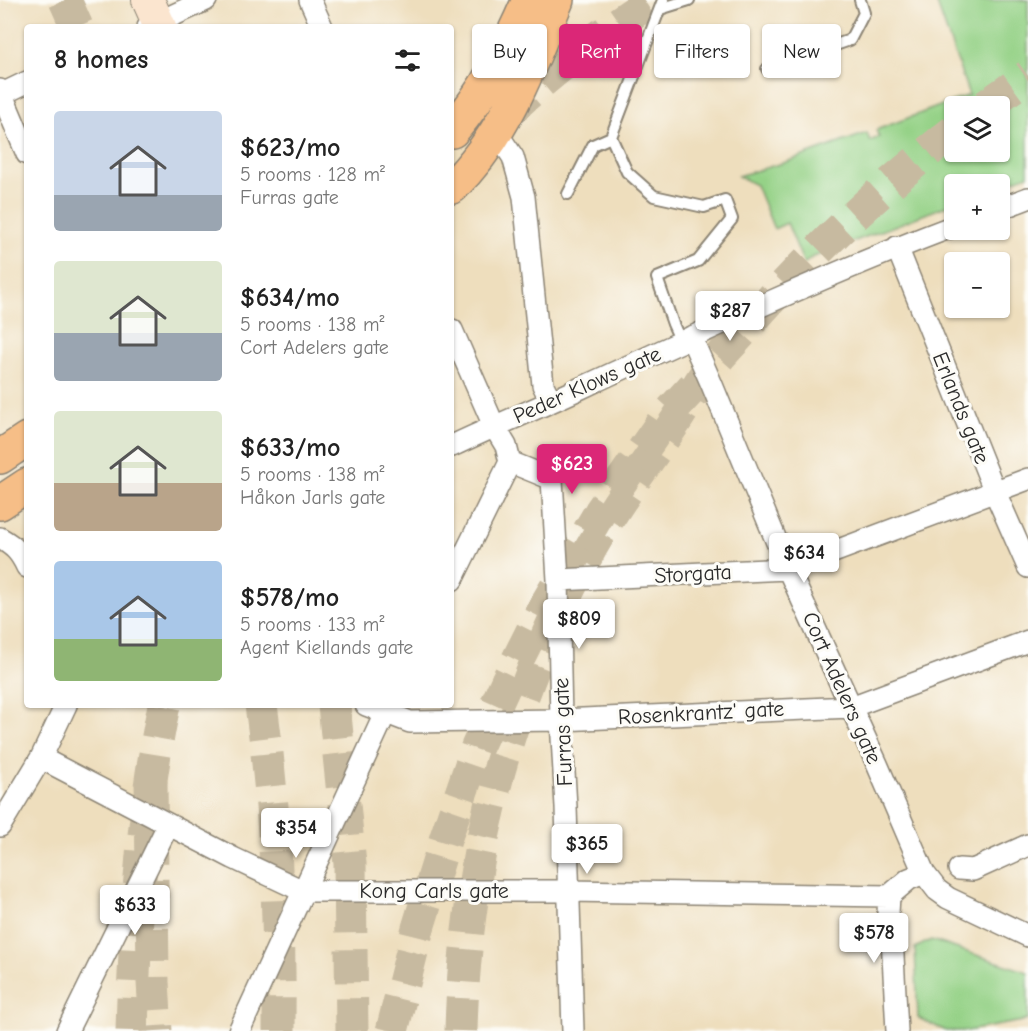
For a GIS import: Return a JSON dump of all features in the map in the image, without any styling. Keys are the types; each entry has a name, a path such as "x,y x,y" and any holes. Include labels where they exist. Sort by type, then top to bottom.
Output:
{"main road":[{"path":"454,128 501,61 529,0"},
{"path":"454,185 496,132 513,102 557,0"},
{"path":"0,457 24,441"},
{"path":"0,503 24,487"}],"street":[{"path":"153,19 206,0"},
{"path":"310,0 321,24"},
{"path":"24,83 0,93 24,147"},
{"path":"496,132 513,158 524,197 543,385 550,401"},
{"path":"1010,205 1028,198"},
{"name":"Peder Klows gate","path":"454,445 686,339 897,247 944,230"},
{"name":"Erlands gate","path":"897,247 995,492 1028,567"},
{"path":"454,335 494,426 506,446 510,462 454,576"},
{"name":"Cort Adelers gate","path":"686,339 712,385 788,569 924,873 937,890 948,898 1028,936"},
{"name":"Furras gate","path":"510,462 552,479 558,580 573,1031"},
{"name":"Storgata","path":"558,580 788,569 1028,479"},
{"path":"0,538 13,545 24,561"},
{"name":"Rosenkrantz' gate","path":"380,708 410,722 561,720 851,706 1028,641"},
{"path":"3,814 41,758 65,708"},
{"path":"239,1031 303,891 380,708"},
{"name":"Kong Carls gate","path":"41,758 168,825 303,891 568,891 889,896"},
{"path":"67,1031 168,825"},
{"path":"959,869 973,870 1028,845"},
{"path":"897,1031 892,937 888,913 889,896 909,879 924,873"}],"lane":[{"path":"568,194 593,146 611,137 662,5 689,0"},
{"path":"841,43 850,40 864,13 860,0"},
{"path":"611,137 627,172 654,196 704,207 725,200 732,219 698,261 657,278 672,320 686,339"}],"green space":[{"path":"1028,0 1028,175 1010,182 1010,174 944,174 944,207 811,258 804,264 787,223 774,229 756,185 738,176 786,162 867,133 870,141 879,137 876,130 944,104 944,162 1010,162 1010,96 966,96 969,95 936,1"},
{"path":"931,940 1028,972 1028,1020 967,1031 946,1031 918,1018 915,948"}],"tunnel":[{"path":"65,0 76,24"},
{"path":"505,115 576,54 653,0"},
{"path":"1000,96 1028,76"},
{"path":"461,1031 464,970 471,909 494,789 511,730 532,672 556,616 593,544 624,494 716,361 821,248 873,199 944,139"},
{"path":"392,1031 418,928 446,837 477,747 507,681 543,609 600,512 668,414 707,372"},
{"path":"132,1031 141,867 150,786 163,708"},
{"path":"261,708 276,868 279,1031"},
{"path":"334,708 350,864 352,1031"},
{"path":"151,781 153,982 156,1031"}]}
